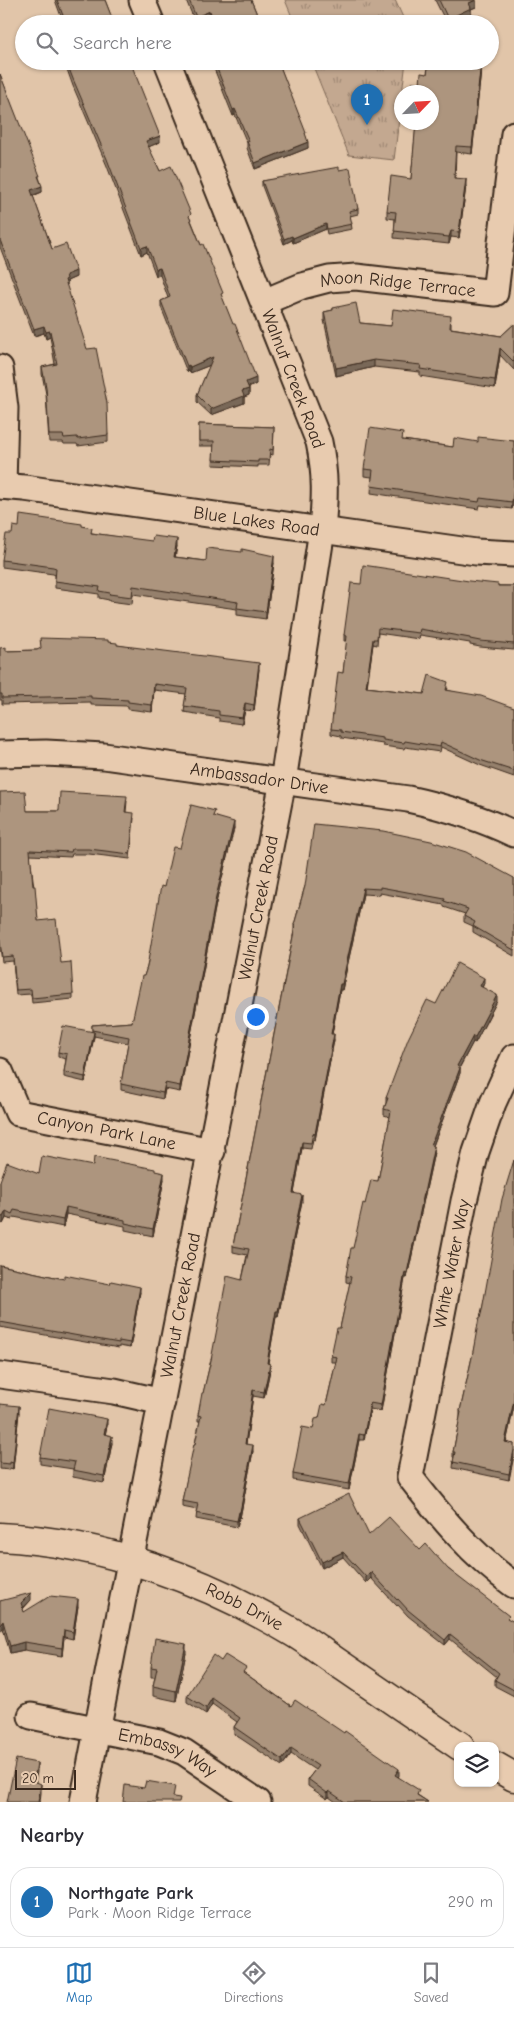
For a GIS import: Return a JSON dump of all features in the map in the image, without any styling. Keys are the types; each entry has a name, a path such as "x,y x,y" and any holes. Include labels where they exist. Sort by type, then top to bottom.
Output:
{"main road":[{"name":"Robb Drive","path":"0,1537 73,1547 131,1561 192,1582 242,1604 295,1633 454,1742"},
{"path":"499,1768 514,1777"}],"street":[{"path":"142,0 148,15"},
{"name":"Walnut Creek Road","path":"83,1802 283,782 322,530 325,497 325,470 319,442 171,70"},
{"name":"Moon Ridge Terrace","path":"264,302 302,286 329,279 356,277 495,293 514,134"},
{"path":"0,368 5,408 2,486"},
{"name":"Blue Lakes Road","path":"2,486 476,552 514,554"},
{"name":"Ambassador Drive","path":"0,754 46,753 104,756 408,799 448,808 486,820 514,834"},
{"name":"White Water Way","path":"514,1057 493,1104 476,1152 466,1193 410,1477 440,1516 474,1552 514,1585"},
{"name":"Canyon Park Lane","path":"0,1071 18,1113 212,1151"},
{"path":"0,1375 114,1391 162,1402"},
{"name":"Embassy Way","path":"31,1716 159,1742 184,1752 258,1802"}],"green space":[{"path":"285,0 395,0 402,15 291,15"},
{"path":"315,70 405,70 403,85 394,85 394,130 398,130 394,160 349,155"}],"building":[{"path":"57,0 105,0 111,15 63,15"},
{"path":"189,0 251,0 257,15 212,15 210,11 195,15"},
{"path":"439,0 476,0 469,3 471,8 456,15 446,15"},
{"path":"70,70 134,70 160,136 146,141 160,171 171,166 191,214 189,216 201,245 203,244 223,293 221,294 256,378 246,382 249,389 242,391 244,396 211,409 197,395 213,357 190,367 189,365 187,366 161,301 170,297 160,268 156,269 147,246 141,248 107,159"},
{"path":"217,70 282,70 308,142 255,163 247,141 249,141 235,109 233,110"},
{"path":"428,70 480,70 472,147 456,146 454,178 466,179 459,232 451,231 449,237 394,231 396,212 387,211 391,176 411,179 415,130 439,130 439,85 413,85 413,82 420,83 421,73 427,74"},
{"path":"0,74 40,176 38,176 42,186 31,190 52,249 66,244 76,271 66,275 67,279 65,280 87,349 96,348 107,403 108,435 78,439 77,437 64,438 63,435 49,435 46,387 42,367 57,364 50,331 46,332 44,326 34,329 0,240"},
{"path":"339,167 339,170 350,168 358,209 349,211 352,224 327,229 326,224 293,238 292,236 284,239 262,181"},
{"path":"356,303 360,323 391,326 393,309 451,316 450,328 501,336 514,324 514,362 500,348 495,380 420,369 421,365 374,360 336,368 324,312"},
{"path":"199,424 274,427 273,450 270,449 269,460 258,460 258,462 213,460 214,441 199,441"},
{"path":"370,428 403,433 402,440 453,447 454,438 478,442 478,437 514,441 512,502 480,498 479,502 371,486 373,470 364,469"},
{"path":"20,515 82,524 82,526 92,528 91,533 152,541 153,536 177,539 174,557 206,561 207,548 242,552 242,549 274,556 266,612 237,608 238,602 133,586 132,597 99,591 100,587 55,581 56,568 2,560 6,534 12,534 13,526 19,527"},
{"path":"363,565 498,584 498,586 514,586 514,644 480,641 420,629 419,633 378,628 377,639 373,639 366,687 424,694 429,675 448,682 446,690 481,696 514,708 514,771 480,760 441,742 440,747 405,741 404,743 331,729 338,672 343,673 347,636 344,635 351,583 361,584"},
{"path":"40,638 108,640 108,642 117,643 117,645 259,663 254,705 245,703 242,718 219,715 219,711 184,706 187,688 154,684 152,705 128,702 128,700 91,698 91,696 2,698 2,694 0,694 0,648 6,647 6,651 37,650 41,648"},
{"path":"25,791 27,811 59,811 60,792 127,796 125,812 134,813 130,854 89,849 72,849 71,852 30,850 38,921 56,919 61,963 71,962 73,994 32,998 31,989 16,990 13,956 2,957 0,942 0,792"},
{"path":"191,805 215,811 213,816 234,822 216,897 180,1086 165,1083 163,1093 121,1084 129,1037 92,1030 92,1025 132,1022 142,976 144,976 147,967 161,886 164,887 173,847 180,848"},
{"path":"314,824 383,831 431,841 466,852 514,878 514,950 473,926 475,922 464,916 468,909 444,901 445,899 380,887 380,889 363,888 342,984 340,984 331,1034 334,1034 315,1134 313,1133 311,1143 302,1142 293,1193 302,1195 278,1311 276,1311 267,1363 270,1364 264,1392 253,1390 245,1444 253,1445 237,1521 196,1513 198,1504 182,1501 201,1416 198,1415 202,1393 211,1360 227,1276 242,1280 249,1249 233,1246 294,925 305,886"},
{"path":"457,963 484,978 480,986 497,995 457,1066 460,1068 431,1145 434,1146 407,1273 405,1272 381,1405 370,1403 364,1435 359,1434 349,1484 293,1474 302,1427 313,1429 315,1419 319,1418 322,1404 326,1405 337,1357 331,1356 337,1328 340,1328 351,1277 346,1276 351,1248 353,1248 363,1203 365,1204 371,1180 378,1181 391,1111 384,1109 388,1098 386,1098 408,1039 427,1000 436,1004"},
{"path":"63,1026 94,1032 85,1077 64,1072 67,1054 58,1052"},
{"path":"42,1156 93,1166 94,1157 155,1169 155,1171 164,1173 153,1229 125,1223 125,1220 66,1207 63,1220 14,1210 12,1214 6,1211 3,1217 0,1216 0,1181 7,1162 39,1174"},
{"path":"514,1160 514,1400 505,1442 514,1444 514,1450 509,1474 453,1462 455,1452 453,1452 502,1199"},
{"path":"0,1265 64,1279 64,1275 110,1284 111,1281 140,1287 130,1343 119,1341 119,1343 0,1322"},
{"path":"0,1404 19,1406 13,1463 10,1462 10,1464 0,1463"},
{"path":"49,1408 107,1419 104,1434 112,1436 104,1476 73,1470 75,1462 40,1457"},
{"path":"349,1494 369,1535 389,1517 420,1550 426,1544 448,1569 509,1616 507,1618 514,1622 514,1690 495,1680 499,1673 450,1634 445,1640 408,1610 371,1572 366,1577 343,1552 322,1562 300,1518"},
{"path":"31,1593 21,1603 24,1612 50,1596 78,1599 73,1632 64,1630 62,1648 24,1642 10,1646 3,1621 0,1625 0,1601"},
{"path":"155,1638 186,1644 176,1691 153,1686 157,1668 151,1667"},
{"path":"213,1655 221,1661 225,1655 246,1668 243,1672 291,1706 295,1700 344,1733 345,1731 399,1769 395,1775 419,1790 417,1795 428,1802 345,1802 329,1791 327,1793 308,1779 318,1766 291,1748 282,1760 234,1727 240,1718 212,1698 206,1708 187,1696"},
{"path":"16,1759 37,1763 34,1781 41,1784 38,1802 7,1802"},
{"path":"146,1781 175,1786 173,1797 180,1798 179,1802 123,1802 125,1785 144,1788"}],"place":[{"name":"Northgate Park","path":"367,125"}]}
